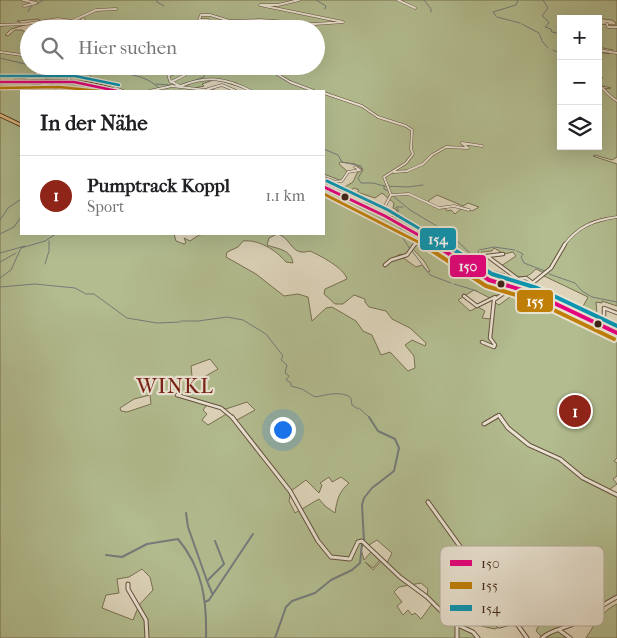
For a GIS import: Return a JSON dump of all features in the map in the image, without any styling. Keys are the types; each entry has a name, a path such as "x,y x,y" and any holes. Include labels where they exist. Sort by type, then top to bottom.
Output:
{"main road":[{"path":"0,82 68,81 95,84 116,90"},
{"path":"0,115 20,125"},
{"path":"325,187 357,201 421,236 489,280 524,290 617,332"}],"street":[{"path":"23,0 36,4 24,6"},
{"path":"299,0 278,5 260,5 343,22 325,23"},
{"path":"398,0 414,8"},
{"path":"74,20 97,10 116,9"},
{"path":"199,20 200,16 208,15 226,20"},
{"path":"52,20 67,20"},
{"path":"1,25 20,23"},
{"path":"607,24 609,27 617,27"},
{"path":"602,51 617,53"},
{"path":"0,52 20,55"},
{"path":"63,75 70,77 68,81"},
{"path":"169,75 171,82"},
{"path":"171,82 186,75"},
{"path":"278,75 311,90"},
{"path":"151,90 161,86 181,86 196,79 213,77 251,90"},
{"path":"23,81 52,86 60,90"},
{"path":"171,82 181,86 210,90"},
{"path":"207,89 222,85 234,90"},
{"path":"602,87 607,96 617,101"},
{"path":"325,93 362,106 378,117 411,129 410,149 413,154 406,163 384,177 391,195"},
{"path":"393,172 407,171 423,164 432,155 446,147 468,148 462,144 464,142 482,146"},
{"path":"325,187 333,182 342,181 348,172 360,170 355,167"},
{"path":"325,178 333,182 336,190 357,201 383,207 391,195 406,193 439,208 454,206 469,210"},
{"path":"524,290 551,268 564,245 577,232 596,220 617,217"},
{"path":"384,265 390,260 407,255 421,236"},
{"path":"470,267 473,263 476,265 487,256 503,254"},
{"path":"487,256 518,278 526,278 532,283"},
{"path":"464,296 477,306 510,289 509,287"},
{"path":"482,342 494,347 495,345 490,338 494,300 496,297"},
{"path":"601,323 604,316 604,308 617,313"},
{"path":"583,317 587,315 617,332"},
{"path":"177,395 221,408 230,414 290,491 318,541 331,557 350,559 355,546 358,542 362,541 440,610"},
{"path":"484,424 499,415 508,428 529,445 560,459 583,478 617,495"},
{"path":"428,502 460,546"},
{"path":"128,584 128,589 146,620 148,638"},
{"path":"604,604 617,597"},
{"path":"460,626 468,629 478,638"},
{"path":"518,626 526,638"},
{"path":"542,638 550,631 568,626"},
{"path":"559,630 570,638"}],"green space":[{"path":"0,0 617,0 617,157 612,160 593,156 617,164 617,217 594,221 574,232 544,273 536,269 526,276 519,277 515,275 501,266 516,256 513,252 504,254 494,248 492,251 482,252 476,258 479,262 471,267 491,280 495,277 494,271 505,274 504,279 512,285 506,285 507,288 525,291 550,302 546,305 549,310 559,316 567,308 579,314 588,297 544,276 574,235 594,223 617,218 617,306 602,301 602,303 596,302 597,314 593,321 617,333 617,458 614,461 617,463 617,476 613,479 617,484 609,490 617,495 617,597 604,605 604,546 440,546 440,626 462,626 471,630 478,638 0,638","holes":["354,188 359,190 356,194 360,193 375,198 382,193 394,203 393,208 397,210 392,217 349,197 352,194 349,192","437,195 463,206 468,203 479,207 472,211 463,207 455,214 451,210 447,211 445,208 434,207 428,201","413,249 430,271 428,272 422,265 416,267 402,257 395,257 400,254 403,256 410,252 409,250","474,290 490,298 504,293 510,297 499,305 494,302 491,319 482,318 485,311 478,307 470,311 458,300","210,359 218,369 202,378 195,378 192,376 191,366","150,395 151,404 127,412 121,411 120,408 134,399","247,402 255,410 235,421 228,413 208,425 202,420 207,414 203,410 207,405 226,409","329,477 332,482 341,477 349,483 339,496 335,513 319,499 295,513 289,501 291,491 306,480 319,493 322,485 320,483","377,540 392,553 387,563 382,560 373,570 365,562 373,568 380,560 371,552 364,560 361,549 364,544 369,545","142,569 150,577 153,590 139,605 133,620 102,608 106,595 119,593 117,579 129,577","421,583 428,589 427,596 432,604 421,619 415,613 412,615 408,610 403,615 397,606 402,602 394,592 399,587"]},
{"path":"617,604 617,638 586,638 594,626 604,626 604,613"},
{"path":"481,626 500,626 495,629"},
{"path":"538,626 570,626 562,631 571,638 543,638 536,631"}],"waterway":[{"path":"37,4 43,0"},
{"path":"157,0 157,2 164,6"},
{"path":"316,0 326,6 325,9"},
{"path":"424,0 431,9 431,12"},
{"path":"496,16 493,12 516,5 518,0"},
{"path":"543,0 548,8 542,16 549,23 545,27 557,33"},
{"path":"28,12 31,6"},
{"path":"497,17 520,23"},
{"path":"522,24 539,33 542,40"},
{"path":"542,41 548,48"},
{"path":"553,50 557,52"},
{"path":"0,58 20,63"},
{"path":"88,82 91,80 90,75"},
{"path":"131,75 153,83 161,90"},
{"path":"188,83 204,77 204,75"},
{"path":"78,90 86,84"},
{"path":"156,84 170,85"},
{"path":"325,149 338,155 342,162 361,166 363,170 358,178 361,183 373,183 384,186"},
{"path":"384,186 408,187 423,185"},
{"path":"384,186 384,189 388,191"},
{"path":"393,196 410,210 450,234 473,256 479,254 478,251"},
{"path":"0,220 8,208 20,200"},
{"path":"396,220 394,214 399,211 396,207 403,207"},
{"path":"0,234 14,227 20,218"},
{"path":"396,224 401,228 401,235 410,249"},
{"path":"0,278 11,270 21,248 45,241 54,235"},
{"path":"45,264 49,251 49,241"},
{"path":"0,253 25,246"},
{"path":"479,250 494,247 515,250"},
{"path":"412,251 430,275 451,283"},
{"path":"517,251 523,254 521,257 524,263 545,271"},
{"path":"0,262 16,253"},
{"path":"549,274 575,283 582,291 592,297 617,302"},
{"path":"0,287 35,284 75,288 86,294 94,294 127,318 157,323 180,322"},
{"path":"454,284 477,291"},
{"path":"181,321 227,317 243,320 266,334 283,356 281,360 287,365 285,373 289,376 286,380 291,383 291,386 302,389 315,397 329,394 344,394 351,398"},
{"path":"351,399 352,405 358,409"},
{"path":"359,408 369,417"},
{"path":"364,541 362,505 364,498 372,488 394,471 399,448 395,439 378,431 369,417"},
{"path":"186,513 188,527 207,581"},
{"path":"205,602 209,600 253,534"},
{"path":"106,555 122,557 147,544 178,539 193,562 202,586 206,611 206,638"},
{"path":"207,581 224,564 215,541"},
{"path":"275,638 286,607 292,601 315,593 331,580 352,570 360,563 362,544"},
{"path":"207,581 212,593"}],"transit line":[{"name":"154","path":"0,76 75,76 119,85"},
{"name":"150","path":"0,82 74,82 114,90"},
{"name":"155","path":"0,88 59,87 89,90"},
{"name":"154","path":"327,181 388,210 438,239 492,274 537,288 617,326"},
{"name":"150","path":"325,187 385,216 435,244 489,280 535,294 617,333"},
{"name":"155","path":"325,194 432,249 486,286 533,300 614,339"}],"place":[{"name":"Pumptrack Koppl","path":"575,411"}],"district":[{"name":"WINKL","path":"175,386"}]}
